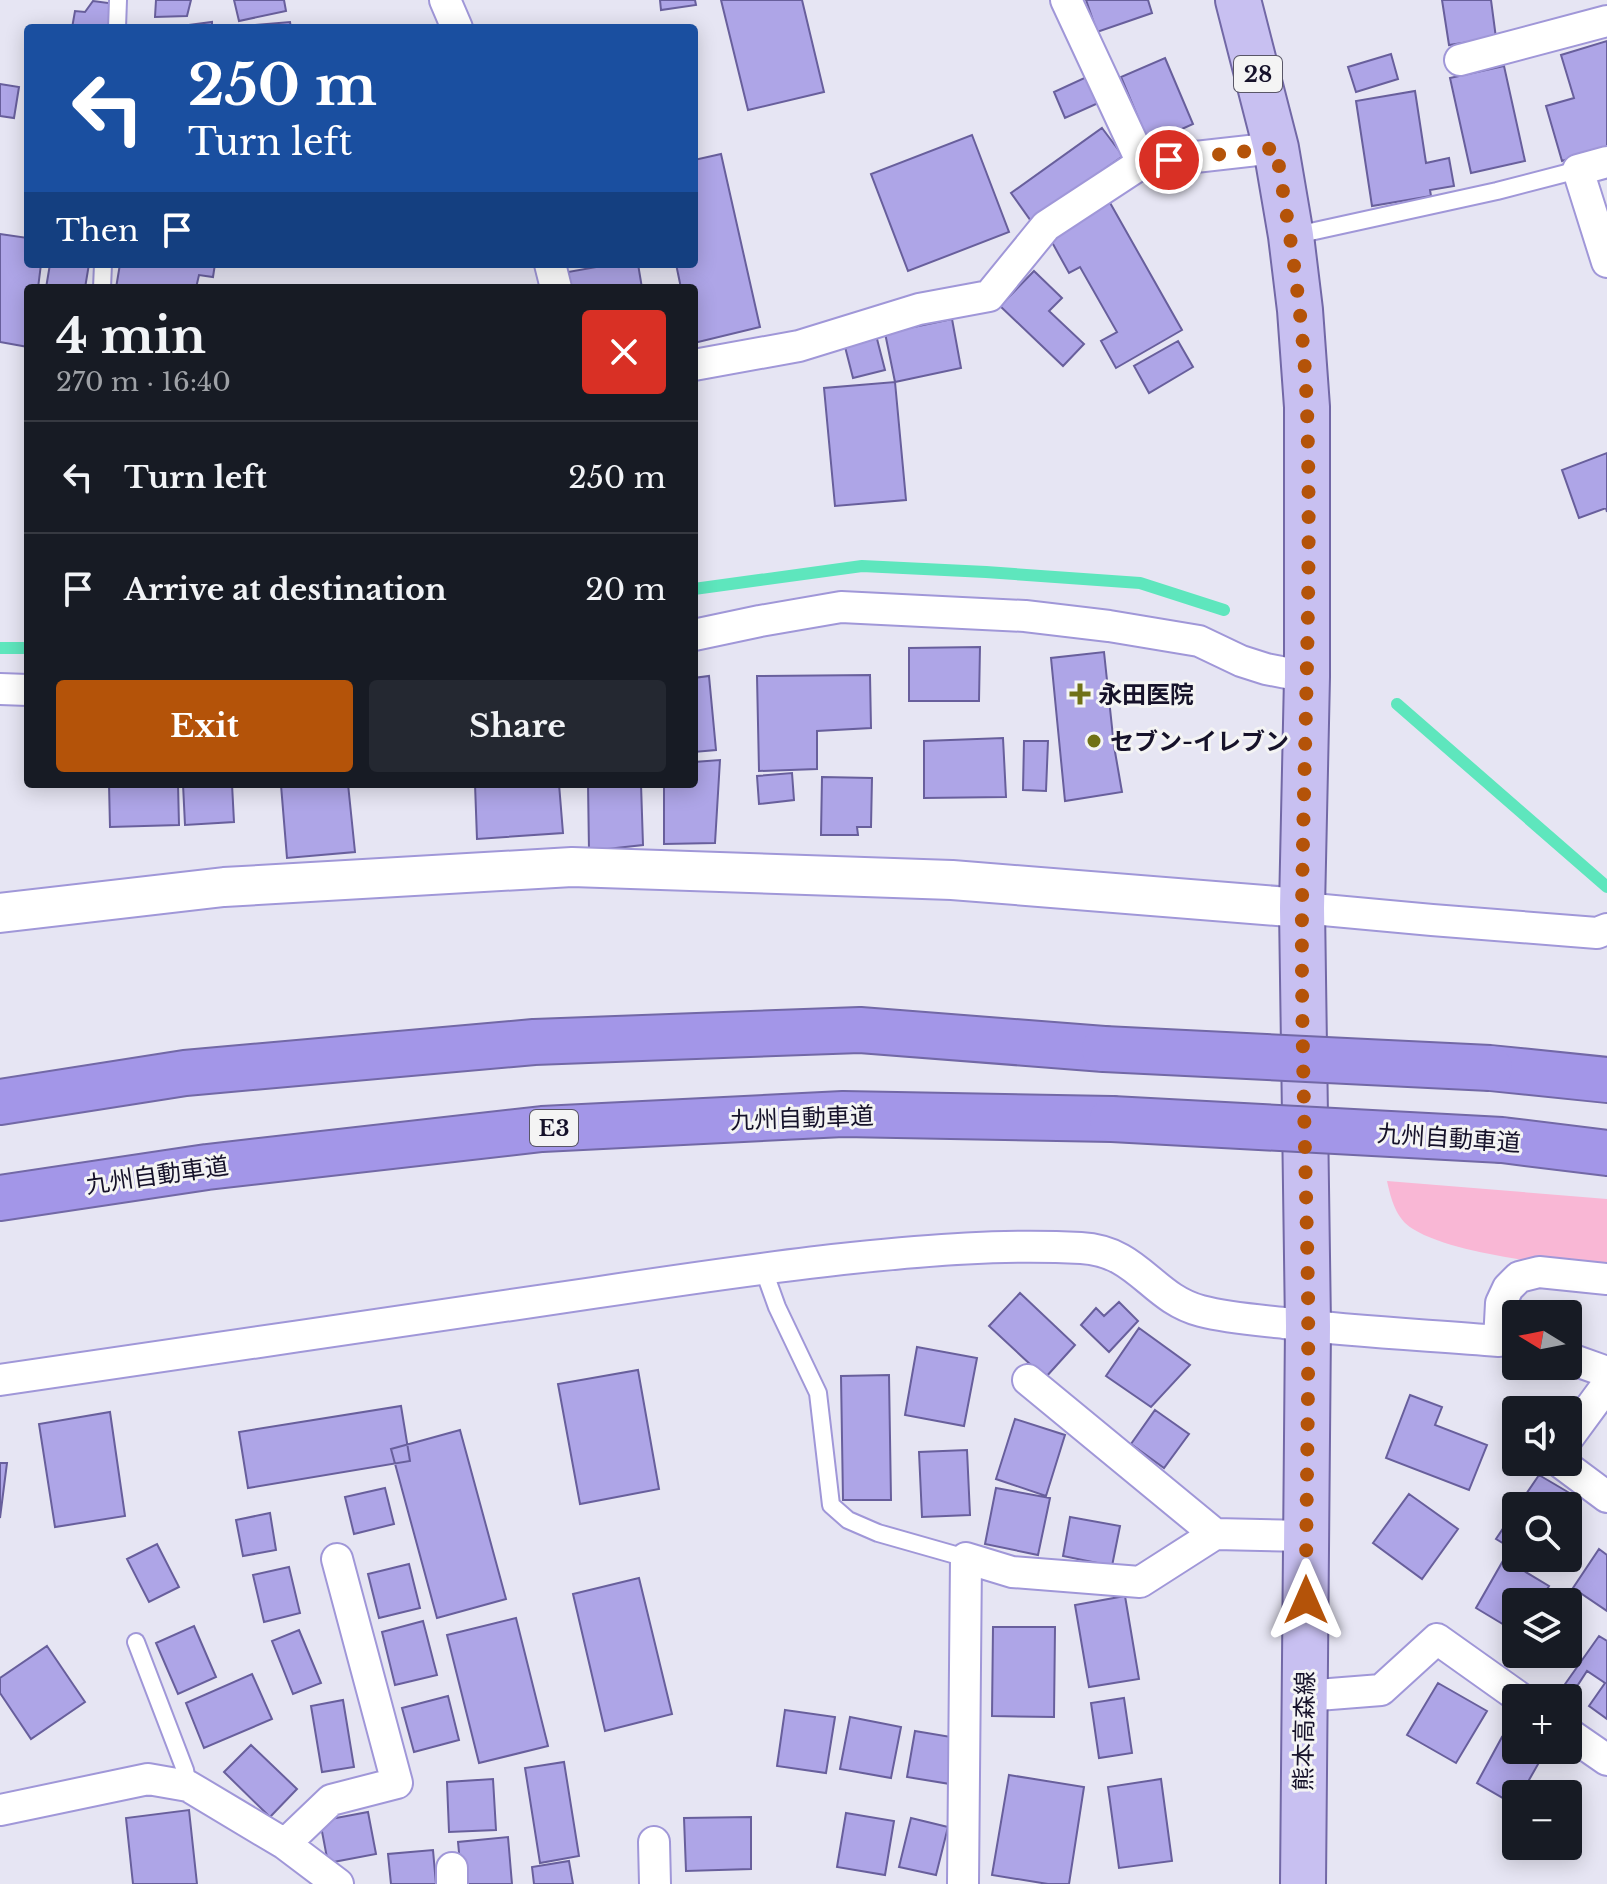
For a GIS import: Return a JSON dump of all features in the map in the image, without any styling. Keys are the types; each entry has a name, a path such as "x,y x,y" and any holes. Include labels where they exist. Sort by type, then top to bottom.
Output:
{"highway":[{"path":"0,1102 185,1073 534,1042 860,1030 1104,1049 1490,1068 1607,1080"},
{"name":"九州自動車道","path":"0,1198 207,1167 542,1129 843,1114 1112,1119 1502,1140 1607,1153"}],"main road":[{"name":"熊本高森線","path":"1238,0 1276,148 1291,236 1307,407 1307,677 1302,908 1308,1326 1303,1884"}],"street":[{"path":"445,0 455,24"},
{"path":"1066,0 1142,163"},
{"path":"1460,60 1607,21"},
{"path":"698,364 799,346 919,309 989,296 1046,226 1142,163 1276,148"},
{"path":"1593,166 1607,262"},
{"path":"698,634 841,607 1025,616 1199,641 1241,661 1307,677"},
{"path":"0,689 24,690"},
{"path":"0,913 224,887 572,867 952,880 1582,932 1597,933 1607,929"},
{"path":"0,1380 763,1268 988,1246 1088,1249 1107,1253 1126,1261 1178,1303 1220,1316 1502,1343"},
{"path":"1502,1300 1508,1288 1519,1277 1539,1272 1607,1279"},
{"path":"1582,1363 1607,1372"},
{"path":"1028,1380 1215,1534"},
{"path":"1582,1419 1607,1385"},
{"path":"1579,1476 1607,1497"},
{"path":"963,1884 966,1558 1012,1572 1140,1582 1215,1534 1306,1536"},
{"path":"285,1844 331,1800 397,1783 337,1559"},
{"path":"1305,1696 1381,1690 1437,1639 1502,1685"},
{"path":"1582,1743 1607,1760"},
{"path":"0,1810 148,1779 188,1786 285,1844 338,1884"},
{"path":"654,1842 655,1884"}],"lane":[{"path":"117,24 118,0"},
{"path":"1291,236 1497,191 1593,166"},
{"path":"763,1268 777,1307 818,1393 831,1505 848,1520 878,1533 966,1558"},
{"path":"136,1642 185,1770 188,1786"}],"shaded area":[{"path":"1387,1181 1607,1199 1607,1280 1459,1247 1426,1236 1402,1220"}],"building":[{"path":"156,0 191,0 187,16 155,17"},
{"path":"234,0 284,0 286,11 239,21"},
{"path":"660,0 695,0 696,5 661,10"},
{"path":"721,0 802,0 824,92 748,110"},
{"path":"1086,0 1148,0 1152,13 1097,32"},
{"path":"1442,0 1491,0 1496,38 1449,45"},
{"path":"93,1 116,4 114,24 73,24 75,11 85,12"},
{"path":"1607,41 1607,147 1562,161 1546,106 1574,98 1561,55"},
{"path":"1391,54 1398,79 1356,92 1348,67"},
{"path":"1165,58 1193,124 1149,144 1121,77"},
{"path":"1504,66 1525,161 1471,173 1450,78"},
{"path":"1093,74 1105,100 1065,118 1054,92"},
{"path":"0,84 19,87 14,118 0,116"},
{"path":"1415,91 1426,163 1449,158 1454,186 1430,190 1431,196 1372,206 1356,101"},
{"path":"1102,128 1123,156 1031,221 1011,193"},
{"path":"972,135 1009,232 908,271 871,174"},
{"path":"721,154 760,327 698,342 698,284 680,284 677,268 698,268 698,159"},
{"path":"1109,201 1182,330 1116,368 1101,341 1117,332 1080,267 1069,273 1048,235"},
{"path":"0,234 24,237 24,268 40,268 38,284 24,284 24,346 0,342"},
{"path":"49,268 88,268 86,284 47,284"},
{"path":"119,268 214,268 213,277 199,275 197,284 117,284"},
{"path":"590,268 639,268 641,284 570,284 568,272"},
{"path":"1034,271 1062,298 1049,311 1084,344 1063,366 1000,306"},
{"path":"952,319 961,368 895,382 885,333"},
{"path":"876,335 885,370 853,378 844,343"},
{"path":"1178,341 1193,367 1149,393 1134,366"},
{"path":"895,382 906,500 835,506 824,388"},
{"path":"1607,453 1607,512 1606,508 1579,518 1562,470"},
{"path":"980,647 979,701 909,701 909,648"},
{"path":"1104,652 1122,792 1065,801 1051,658"},
{"path":"870,675 871,728 817,731 817,769 759,771 757,676"},
{"path":"709,676 716,750 698,752 698,677"},
{"path":"1003,738 1006,797 924,798 924,741"},
{"path":"1024,741 1048,741 1046,791 1023,790"},
{"path":"720,760 715,843 664,844 664,788 698,788 698,762"},
{"path":"792,773 794,800 759,804 757,776"},
{"path":"822,777 872,778 871,827 857,827 858,835 821,835"},
{"path":"109,788 178,788 179,825 110,827"},
{"path":"183,788 232,788 234,822 185,825"},
{"path":"281,788 348,788 355,852 287,858"},
{"path":"475,788 559,788 563,833 477,839"},
{"path":"588,788 641,788 643,845 589,851"},
{"path":"1020,1293 1075,1345 1045,1378 989,1326"},
{"path":"1119,1302 1138,1321 1109,1352 1081,1325 1096,1308 1104,1316"},
{"path":"1139,1328 1190,1365 1151,1407 1106,1376"},
{"path":"917,1347 977,1358 964,1426 905,1415"},
{"path":"638,1370 659,1489 580,1504 558,1384"},
{"path":"889,1375 891,1500 843,1500 841,1376"},
{"path":"1410,1395 1442,1407 1435,1425 1487,1445 1469,1490 1386,1458"},
{"path":"401,1406 410,1461 248,1488 239,1432"},
{"path":"1155,1410 1189,1434 1164,1468 1131,1444"},
{"path":"110,1412 125,1516 55,1527 39,1424"},
{"path":"1015,1419 1065,1435 1046,1496 996,1479"},
{"path":"460,1430 506,1599 437,1618 391,1449"},
{"path":"967,1450 970,1515 922,1517 919,1452"},
{"path":"0,1463 7,1463 0,1518"},
{"path":"1541,1476 1568,1492 1527,1492"},
{"path":"385,1488 394,1524 354,1534 345,1497"},
{"path":"996,1488 1050,1498 1038,1555 985,1544"},
{"path":"1409,1494 1458,1529 1422,1579 1373,1543"},
{"path":"270,1513 276,1550 243,1556 236,1520"},
{"path":"1070,1517 1120,1526 1112,1566 1063,1556"},
{"path":"157,1544 179,1587 149,1602 127,1559"},
{"path":"1599,1549 1607,1555 1607,1611 1582,1594 1582,1588 1573,1588"},
{"path":"1502,1562 1502,1572 1526,1572 1549,1586 1502,1588 1502,1624 1476,1608"},
{"path":"409,1564 420,1608 379,1618 368,1574"},
{"path":"289,1567 300,1613 264,1622 253,1575"},
{"path":"639,1578 672,1714 605,1731 573,1594"},
{"path":"1125,1596 1139,1679 1089,1687 1075,1605"},
{"path":"516,1618 548,1746 479,1763 447,1635"},
{"path":"423,1621 437,1675 395,1685 382,1632"},
{"path":"194,1626 216,1677 178,1694 156,1643"},
{"path":"993,1627 1055,1627 1054,1717 992,1716"},
{"path":"299,1630 321,1683 293,1694 272,1641"},
{"path":"1599,1636 1607,1641 1607,1719 1589,1706 1605,1683 1587,1671 1579,1684 1565,1684 1576,1668 1582,1668 1582,1660"},
{"path":"47,1646 85,1702 31,1739 0,1693 0,1678"},
{"path":"252,1674 272,1719 204,1748 186,1703"},
{"path":"1438,1683 1487,1711 1456,1763 1407,1735"},
{"path":"448,1696 459,1740 414,1752 402,1708"},
{"path":"1124,1698 1132,1753 1099,1758 1091,1703"},
{"path":"343,1700 354,1767 322,1772 311,1706"},
{"path":"785,1710 835,1717 826,1773 777,1766"},
{"path":"850,1717 901,1727 891,1778 840,1769"},
{"path":"915,1731 957,1738 950,1784 907,1777"},
{"path":"1502,1737 1502,1764 1538,1764 1529,1780 1502,1780 1502,1797 1477,1783"},
{"path":"251,1745 297,1789 270,1817 224,1772"},
{"path":"564,1762 579,1856 540,1863 525,1768"},
{"path":"1009,1775 1084,1787 1069,1884 1048,1884 992,1875"},
{"path":"493,1779 496,1830 449,1832 447,1782"},
{"path":"1161,1779 1172,1861 1119,1868 1108,1787"},
{"path":"189,1810 197,1884 133,1884 126,1818"},
{"path":"368,1812 376,1854 328,1863 320,1821"},
{"path":"846,1813 894,1821 885,1875 837,1867"},
{"path":"751,1817 751,1869 686,1871 684,1818"},
{"path":"911,1818 948,1827 936,1875 899,1867"},
{"path":"508,1837 512,1884 462,1884 458,1842"},
{"path":"433,1850 436,1884 391,1884 388,1854"},
{"path":"569,1861 573,1884 534,1884 532,1867"}],"waterway":[{"path":"698,588 862,566 1140,583 1224,610"},
{"path":"0,648 24,648"},
{"path":"1397,704 1607,887"}],"place":[{"name":"永田医院","path":"1080,694"},
{"name":"セブン-イレブン","path":"1094,741"}],"route":[{"path":"1169,160 1276,148 1300,310 1307,407 1307,677 1302,908 1308,1326 1306,1600"}]}
